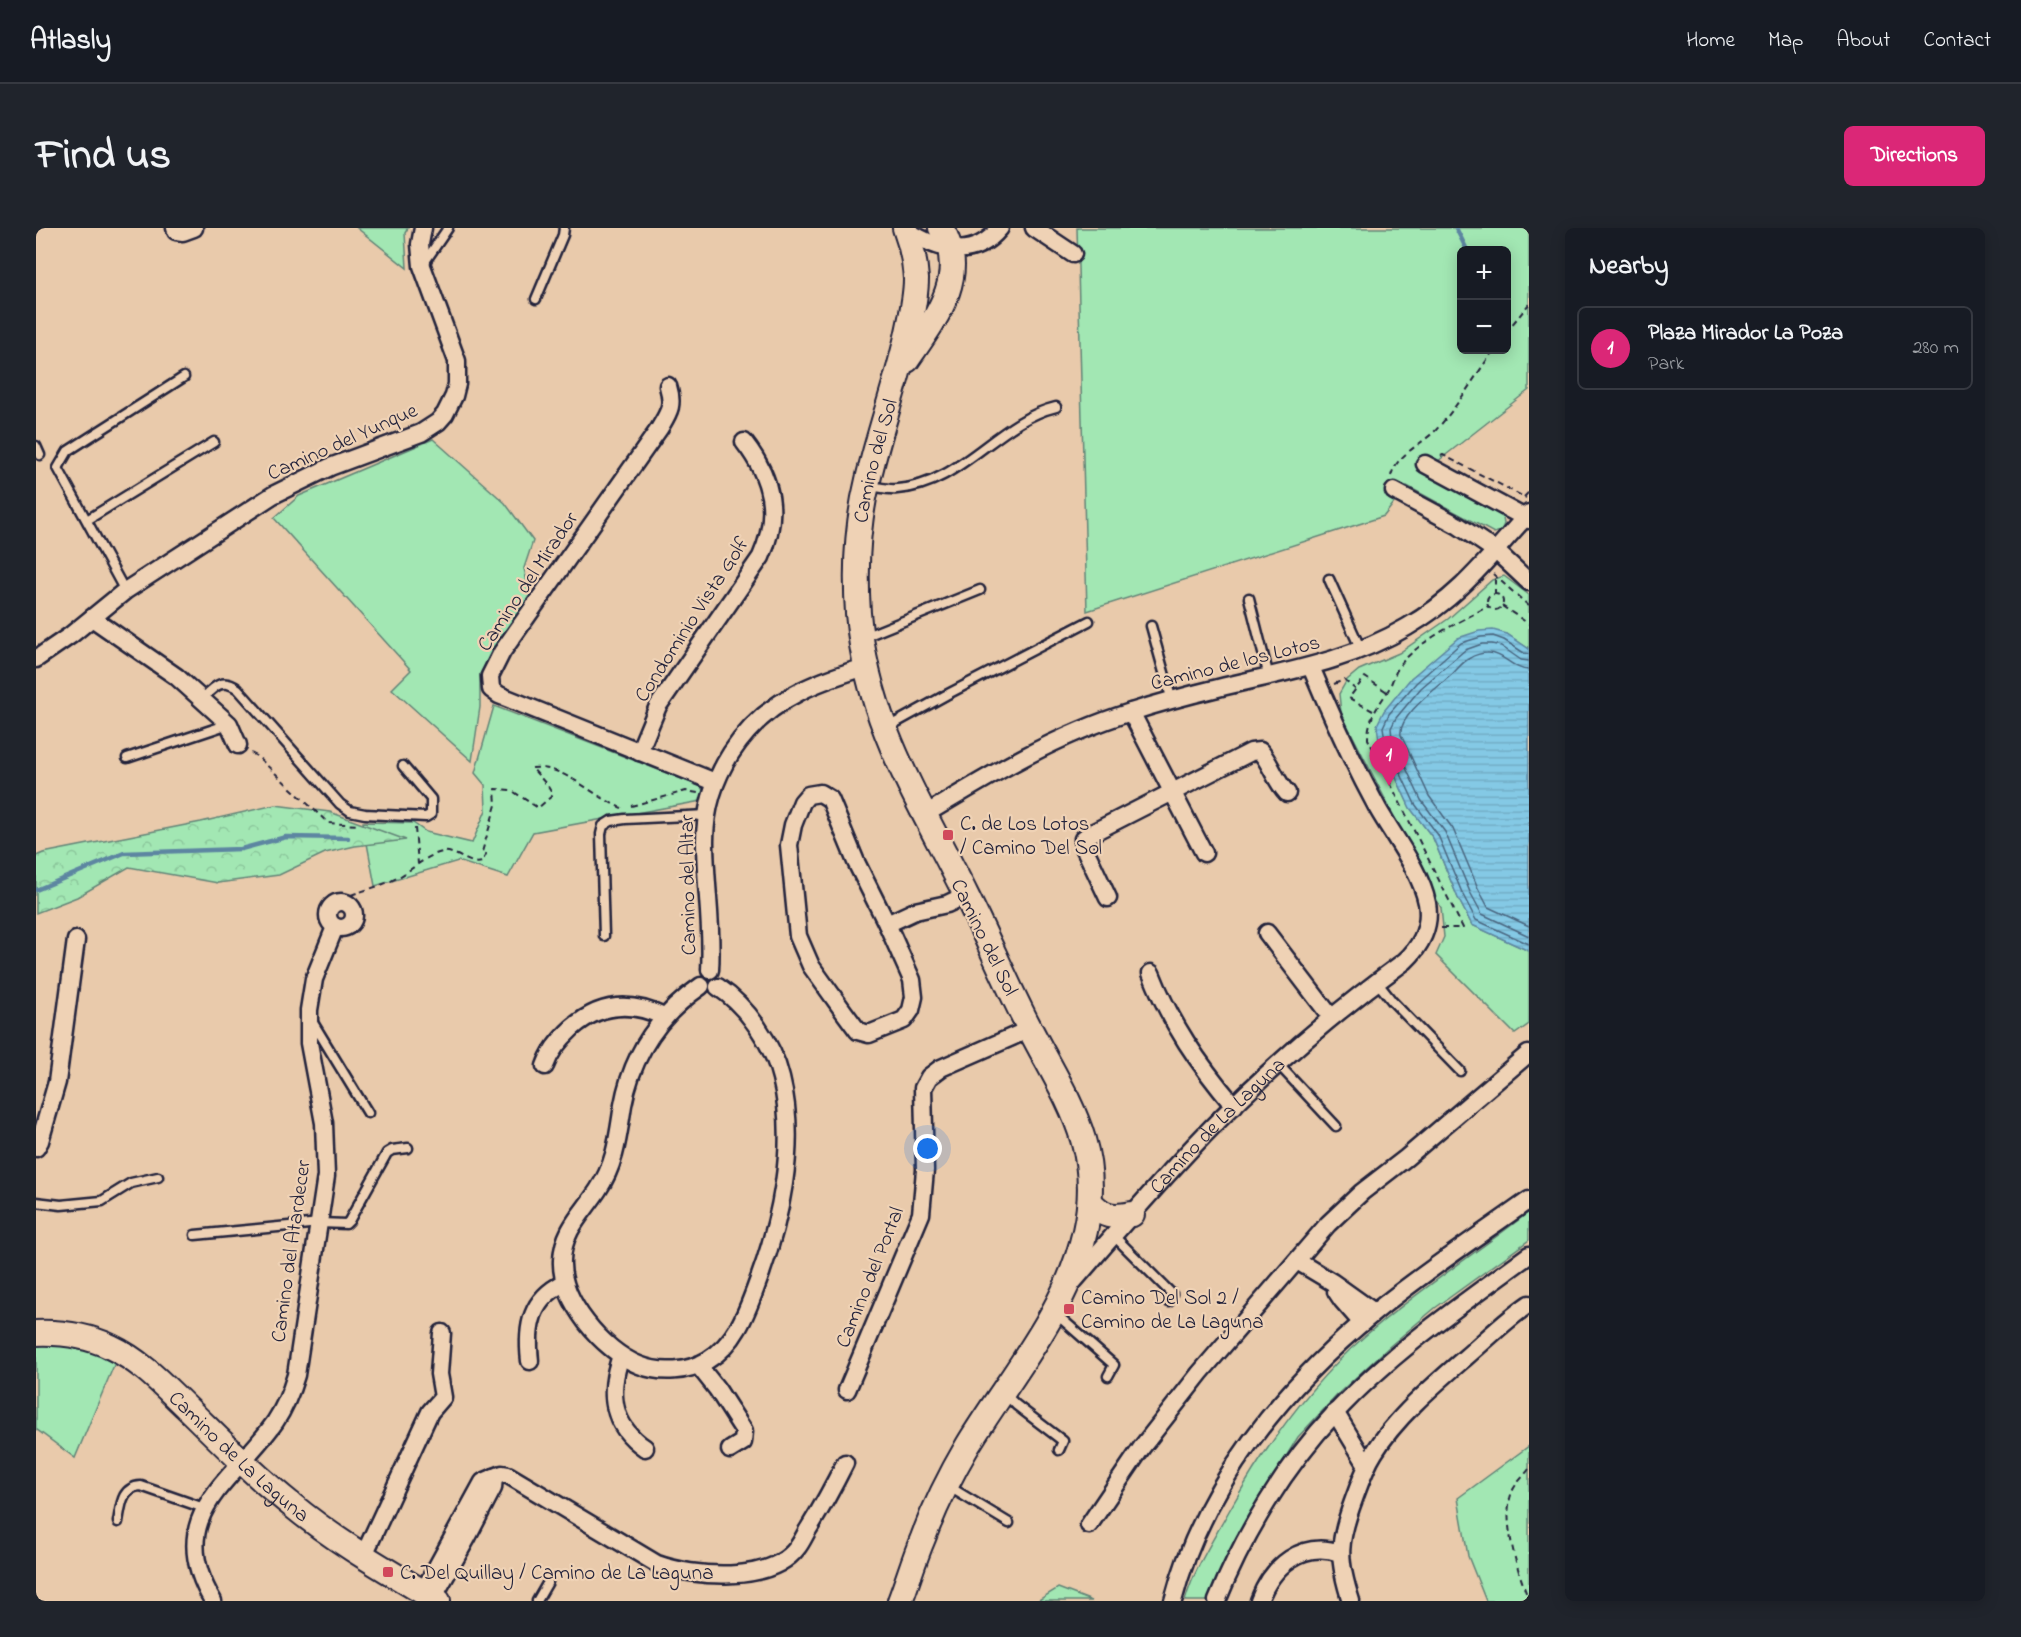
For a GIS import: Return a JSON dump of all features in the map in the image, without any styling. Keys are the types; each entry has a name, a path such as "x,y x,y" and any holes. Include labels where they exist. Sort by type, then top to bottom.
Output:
{"street":[{"path":"175,228 176,231 183,232 194,228"},
{"name":"Camino del Yunque","path":"36,659 58,645 125,591 253,507 294,483 421,433 438,422 454,396 457,384 457,361 422,266 420,244 423,228"},
{"path":"905,229 930,244 946,239 972,247 983,243 1000,228"},
{"path":"1034,228 1073,254"},
{"name":"Camino del Sol","path":"905,229 914,263 913,312 899,372 866,485 857,553 860,639 865,667 884,729 896,758 1076,1118 1086,1155 1090,1202 1085,1232 1065,1290"},
{"name":"Camino del Sol","path":"899,372 945,302 952,276 946,239"},
{"name":"Camino del Mirador","path":"668,386 672,400 670,411 502,652 490,676 491,689 499,696 639,752 714,786"},
{"name":"Condominio Vista Golf","path":"639,752 658,706 761,557 769,540 772,505 767,481 758,460 744,442"},
{"path":"1425,464 1528,517"},
{"path":"1394,491 1459,526 1496,551 1529,582"},
{"name":"Camino de los Lotos","path":"924,815 1026,755 1071,734 1131,712 1311,667 1384,640 1423,618 1490,571 1496,551 1528,517"},
{"path":"92,618 177,677 229,724 238,745"},
{"name":"Camino del Altar","path":"710,987 688,995 664,1017 643,1046 630,1077 617,1148 596,1193 575,1221 566,1239 562,1260 564,1282 579,1313 599,1336 621,1356 638,1365 659,1370 680,1370 698,1365 717,1354 732,1338 749,1306 775,1229 784,1186 787,1143 784,1089 776,1062 770,1048 750,1019 730,996 710,987 700,983 700,975 710,970 711,927 705,843 707,815 714,786 724,764 740,740 769,711 801,691 830,678 865,667"},
{"name":"Camino de La Laguna","path":"900,1601 922,1538 968,1445 1004,1393 1065,1290 1165,1177 1233,1106 1331,1017 1413,954 1423,937 1426,928 1425,895 1377,807 1311,667"},
{"path":"1131,712 1204,853"},
{"path":"1108,898 1083,845 1083,838 1251,752 1260,751 1265,756 1279,785 1287,793"},
{"path":"820,793 830,799 856,862 887,924 912,980 914,997 911,1010 904,1020 869,1034 858,1031 844,1012 811,966 798,936 789,846 799,810 808,795 820,793"},
{"path":"887,924 915,911 947,904 963,890"},
{"name":"Camino del Atardecer","path":"204,1508 212,1495 275,1422 292,1389 325,1184 326,1140 322,1106 309,1043 309,1015 314,979 335,927 328,918 329,910 338,902 346,903"},
{"path":"1267,933 1331,1017"},
{"path":"36,1148 57,1082 76,940"},
{"path":"1150,973 1178,1031 1233,1106"},
{"path":"545,1066 551,1052 565,1034 595,1011 623,1006 642,1008 664,1017"},
{"name":"Camino del Portal","path":"848,1390 921,1214 925,1170 923,1088 929,1077 941,1068 1030,1029"},
{"path":"1089,1525 1142,1447 1200,1373 1328,1224 1362,1192 1406,1158 1528,1054"},
{"path":"1173,1601 1194,1539 1221,1486 1237,1460 1273,1412 1321,1360 1368,1317 1529,1200"},
{"path":"1090,1202 1100,1212 1116,1217 1132,1214"},
{"path":"1217,1601 1237,1557 1271,1498 1335,1412 1396,1356 1457,1307 1529,1255"},
{"path":"1297,1261 1332,1282 1368,1317"},
{"path":"530,1360 528,1334 534,1311 546,1294 564,1282"},
{"path":"1351,1601 1343,1575 1340,1553 1346,1522 1367,1465 1386,1435 1436,1383 1529,1304"},
{"name":"Camino de La Laguna","path":"36,1333 80,1337 104,1344 127,1356 155,1378 241,1461 296,1509 363,1557 431,1597"},
{"path":"363,1557 430,1412 443,1397 440,1374 442,1334"},
{"path":"621,1356 614,1388 616,1412 630,1437 645,1448"},
{"path":"698,1365 717,1389 744,1431 743,1442 730,1450"},
{"path":"1335,1412 1367,1465"},
{"path":"431,1597 472,1515 483,1482 502,1474 508,1475 657,1564 675,1570 714,1575 753,1571 774,1565 797,1549 845,1463"},
{"path":"204,1508 197,1535 197,1558 202,1581 213,1601"},
{"path":"1259,1601 1264,1587 1291,1557 1316,1549 1340,1553"}],"lane":[{"path":"422,266 448,228"},
{"path":"536,299 564,228"},
{"path":"125,591 58,468 68,451 184,377"},
{"path":"866,485 896,489 915,486 942,477 1020,421 1056,407"},
{"path":"87,520 214,442"},
{"path":"36,446 40,455"},
{"path":"1329,579 1361,650"},
{"path":"860,639 980,590"},
{"path":"1249,598 1269,677"},
{"path":"884,729 1089,621"},
{"path":"1150,626 1172,701"},
{"path":"202,699 216,684 224,683 238,689 340,804 350,811 426,817 431,814 431,799 403,766"},
{"path":"127,758 229,724"},
{"path":"604,936 603,826 611,821 625,819 707,815"},
{"path":"1377,982 1392,1001 1460,1071"},
{"path":"309,1015 368,1113"},
{"path":"1278,1064 1336,1126"},
{"path":"195,1235 320,1223 346,1224 387,1153 408,1148"},
{"path":"36,1202 61,1205 102,1201 131,1183 159,1177"},
{"path":"1114,1236 1172,1294 1169,1302"},
{"path":"1053,1312 1114,1365 1108,1376"},
{"path":"1004,1393 1063,1441 1059,1450"},
{"path":"947,1485 1009,1523"},
{"path":"118,1522 122,1500 126,1492 133,1487 141,1486 204,1508"},
{"path":"537,1601 548,1582"}],"path":[{"path":"1511,326 1529,304"},
{"path":"1394,491 1391,480 1396,464 1436,429 1491,354"},
{"path":"1524,497 1529,492"},
{"path":"1490,571 1495,595"},
{"path":"1490,571 1529,606"},
{"path":"1488,606 1488,598 1495,595 1502,598 1502,606"},
{"path":"1488,606 1494,610 1502,606"},
{"path":"1426,928 1463,928 1368,740 1368,730 1373,711 1387,692 1398,667 1412,652 1488,606"},
{"path":"1502,606 1529,624"},
{"path":"1373,711 1349,698 1355,688 1365,677 1387,692"},
{"path":"1320,688 1344,680 1355,688"},
{"path":"238,745 258,757 328,824 353,825"},
{"path":"346,903 348,896 397,878 418,864 443,852 463,856 478,863 482,862 486,854 482,852 496,805 495,789 511,790 538,808 553,795 548,785 532,768 543,767 569,777 609,803 623,808 686,791 699,793 714,786"},
{"path":"415,827 418,864"},
{"path":"1529,1469 1512,1492 1509,1511 1515,1562 1529,1600"}],"green space":[{"path":"357,228 408,228 405,233 407,268"},
{"path":"1077,228 1529,228 1529,390 1424,472 1502,512 1504,524 1501,531 1494,533 1407,486 1384,516 1087,611"},
{"path":"433,439 505,503 533,541 524,568 530,597 480,674 480,707 472,761 392,689 411,670 274,518 299,496"},
{"path":"1504,576 1529,595 1529,649 1507,634 1432,662 1411,678 1379,741 1410,807 1433,838 1472,925 1529,951 1529,1024 1515,1034 1436,955 1444,937 1441,908 1341,713 1339,694 1347,680 1359,670 1399,653 1448,619 1492,580"},
{"path":"494,706 700,786 703,790 701,801 533,832 508,877 458,861 375,886 363,822 413,823 426,832 472,843 486,810 485,785 475,773"},
{"path":"275,805 330,812 406,840 355,846 325,853 279,875 218,883 129,867 77,897 36,913 36,856"},
{"path":"1529,1212 1529,1240 1435,1308 1390,1346 1341,1391 1298,1437 1233,1549 1210,1601 1185,1601 1210,1544 1243,1487 1273,1440 1307,1396 1345,1355 1385,1319"},
{"path":"69,1342 117,1358 75,1458 36,1429 36,1345"},
{"path":"1529,1446 1529,1601 1486,1601 1468,1556 1458,1498"},
{"path":"1058,1588 1092,1601 1037,1601"}],"water":[{"path":"1493,630 1507,634 1529,649 1529,951 1472,925 1433,838 1410,808 1379,741 1377,725 1384,711 1411,678 1458,638 1479,631"}],"waterway":[{"path":"1456,228 1465,246"},
{"path":"36,890 124,853 241,849 286,837 348,838"}],"place":[{"name":"Plaza Mirador La Poza","path":"1389,786"},
{"name":"C. de Los Lotos / Camino Del Sol","path":"948,835"},
{"name":"Camino Del Sol 2 / Camino de La Laguna","path":"1069,1309"},
{"name":"C. Del Quillay / Camino de La Laguna","path":"388,1572"}]}
